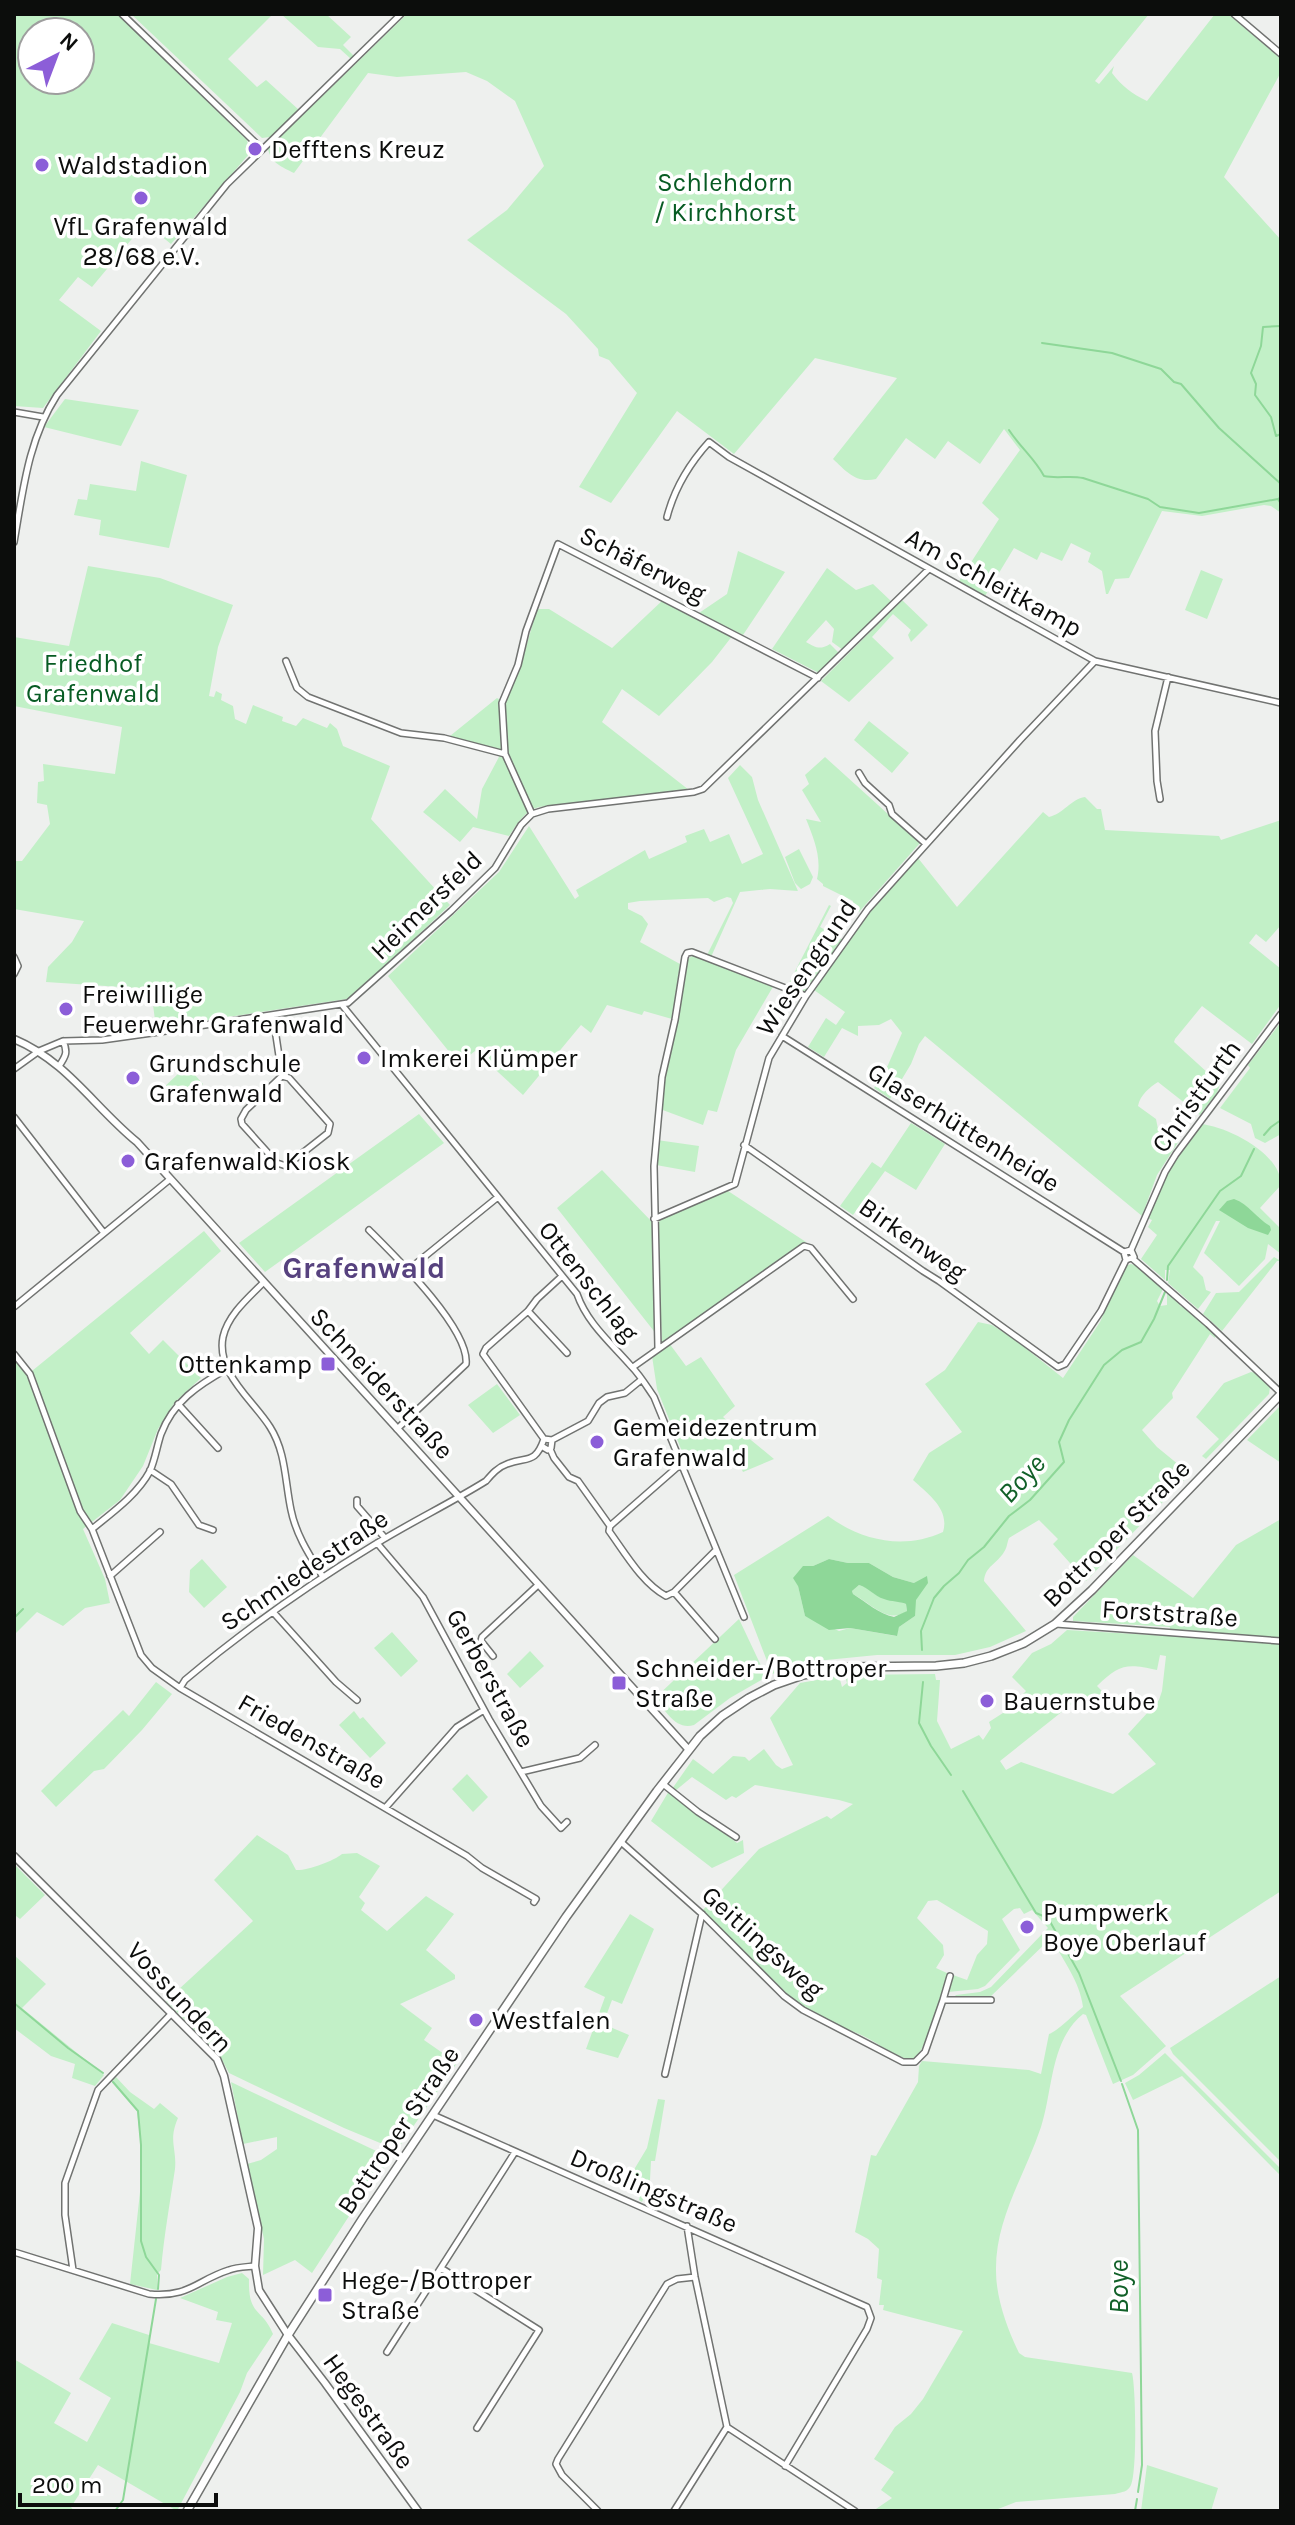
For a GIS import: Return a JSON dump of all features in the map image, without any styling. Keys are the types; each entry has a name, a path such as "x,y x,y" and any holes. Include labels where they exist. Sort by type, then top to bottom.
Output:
{"main road":[{"name":"Bottroper Straße","path":"187,2511 288,2335 432,2115 566,1917 689,1750 722,1716 774,1685 803,1675 851,1667 964,1663 1024,1643 1055,1624 1103,1579 1281,1394"}],"street":[{"path":"122,14 262,149"},
{"path":"14,542 31,453 43,417 63,387 227,184 401,14"},
{"path":"1234,14 1281,54"},
{"path":"14,412 43,417"},
{"name":"Am Schleitkamp","path":"667,517 678,489 698,454 709,442 729,457 1095,661 1281,703"},
{"name":"Schäferweg","path":"532,814 505,754 502,703 518,665 526,631 558,544 819,678"},
{"path":"532,814 548,809 703,789 929,569"},
{"path":"286,661 297,688 308,697 401,733 444,738 505,754"},
{"name":"Wiesengrund","path":"654,1219 732,1186 738,1178 744,1145 769,1058 806,996 868,909 1095,661"},
{"path":"1160,799 1155,731 1168,677"},
{"path":"859,773 865,783 889,805 892,814 926,844"},
{"name":"Heimersfeld","path":"14,1069 39,1051 63,1041 102,1040 348,1003 495,868 521,825 532,814"},
{"path":"658,1348 654,1166 658,1111 685,957 692,952 806,996"},
{"path":"14,957 14,974"},
{"name":"Ottenschlag","path":"342,1005 577,1294 582,1309 633,1367 661,1410 744,1617"},
{"name":"Christfurth","path":"1128,1251 1176,1154 1281,1014"},
{"path":"273,1016 282,1076"},
{"name":"Glaserhüttenheide","path":"782,1036 1128,1251"},
{"name":"Schneiderstraße","path":"14,1039 39,1051 59,1066 113,1122 137,1142 689,1750"},
{"path":"59,1066 66,1056 63,1041"},
{"path":"282,1076 289,1078 330,1124 328,1133 289,1166 277,1163 241,1119 246,1110 282,1076"},
{"path":"14,1117 105,1233"},
{"name":"Birkenweg","path":"744,1145 1058,1367 1065,1364 1101,1311 1130,1259"},
{"path":"14,1307 169,1180"},
{"path":"408,1270 498,1197"},
{"path":"369,1230 432,1298 467,1357 466,1364 397,1429"},
{"path":"633,1367 804,1246 811,1248 853,1299"},
{"path":"1128,1251 1130,1259 1208,1324 1281,1394"},
{"path":"550,1449 553,1446 483,1354 561,1277"},
{"path":"263,1283 234,1314 223,1336 223,1353 227,1369 271,1428 281,1449 292,1513 302,1542 323,1577"},
{"path":"528,1311 567,1353"},
{"name":"Friedenstraße","path":"14,1354 30,1374 80,1511 92,1529 141,1655 152,1668 180,1688 467,1856 536,1899 534,1902"},
{"path":"92,1529 123,1503 150,1470 162,1432 178,1404 202,1383 227,1369"},
{"path":"641,1380 625,1393 607,1397 599,1403 588,1421 548,1440 543,1447 550,1449 561,1468 578,1481 645,1580 664,1595 674,1592 716,1550"},
{"path":"178,1404 218,1448"},
{"name":"Schmiedestraße","path":"180,1688 185,1680 231,1641 323,1577 385,1538 459,1498 486,1481 494,1471 510,1462 524,1462 543,1447"},
{"path":"610,1526 682,1463"},
{"path":"150,1470 171,1484 199,1525 213,1530"},
{"path":"357,1500 357,1506 385,1538"},
{"path":"110,1577 160,1532"},
{"name":"Gerberstraße","path":"377,1543 423,1597 484,1710 541,1806 561,1828 567,1822"},
{"path":"493,1656 481,1641 482,1637 538,1585"},
{"path":"674,1592 715,1639"},
{"path":"273,1612 357,1700"},
{"name":"Forststraße","path":"1055,1624 1281,1641"},
{"path":"386,1807 457,1727 484,1710"},
{"path":"521,1772 580,1758 595,1745"},
{"path":"663,1784 736,1837"},
{"name":"Geitlingsweg","path":"621,1842 702,1914 784,1996 803,2010 903,2062 915,2062 925,2052 950,1976"},
{"name":"Vossundern","path":"14,1856 213,2054 222,2068 258,2228 255,2266 259,2290 288,2335"},
{"path":"665,2074 702,1914"},
{"path":"943,2000 991,2000"},
{"path":"73,2270 65,2215 65,2183 98,2090 172,2013"},
{"name":"Droßlingstraße","path":"432,2115 867,2307 870,2315 867,2329 785,2466"},
{"path":"387,2352 515,2152"},
{"path":"687,2226 727,2427 855,2511"},
{"path":"14,2252 149,2294 161,2295 196,2287 227,2270 255,2266"},
{"path":"441,2268 539,2330 477,2428"},
{"path":"598,2511 562,2475 556,2464 558,2459 667,2284 677,2279 695,2277"},
{"name":"Hegestraße","path":"288,2335 418,2511"},
{"path":"674,2511 727,2427"}],"green space":[{"path":"14,14 118,14 247,140 250,153 171,244 145,223 92,287 78,277 59,300 101,331 43,408 14,406"},
{"path":"131,14 273,14 228,59 257,87 266,80 299,110 270,137 262,138"},
{"path":"281,14 326,14 351,37 343,45 354,56 351,59 340,49 318,47"},
{"name":"Schlehdorn / Kirchhorst","path":"407,14 1149,14 1095,81 1099,84 1114,66 1112,73 1120,82 1147,101 1215,14 1228,14 1281,59 1281,72 1224,177 1281,240 1281,513 1264,505 1202,516 1162,511 1129,578 1115,579 1108,594 1102,571 1088,562 1091,553 1071,543 1062,561 1041,552 1037,560 1014,548 985,596 959,581 999,519 982,503 1020,450 1004,429 980,464 948,441 935,459 906,438 876,479 857,478 833,459 897,378 815,358 734,454 677,411 611,503 579,487 637,393 609,360 599,356 598,349 566,314 467,240 507,210 544,166 515,101 487,81 466,72 397,77 368,73 294,173 278,164 269,154 268,149"},
{"path":"65,399 139,410 121,446 44,427"},
{"path":"141,461 187,475 169,548 99,535 101,520 74,515 78,499 87,500 90,484 136,491"},
{"path":"738,551 785,572 743,635 699,613 727,594"},
{"name":"Friedhof Grafenwald","path":"88,566 160,578 233,605 218,647 209,696 214,697 216,691 222,694 221,700 233,706 235,719 246,724 253,705 296,726 303,718 327,728 330,723 337,729 343,746 390,766 371,819 450,905 347,999 156,1028 151,989 46,982 48,967 72,942 84,921 14,909 14,861 22,861 50,824 47,805 37,803 38,782 44,781 43,764 115,774 122,727 14,706 14,637 69,646"},
{"path":"827,568 856,590 873,584 892,602 843,650 832,642 834,629 826,620 806,642 818,648 830,644 839,653 819,673 772,649"},
{"path":"1201,570 1223,579 1207,619 1185,610"},
{"path":"664,599 733,635 712,662 659,716 622,689 602,722 689,790 539,807 525,815 509,836 473,827 460,842 423,812 445,789 477,819 482,789 500,751 450,736 497,698 504,702 524,654 537,609 549,609 612,648"},
{"path":"902,600 928,625 911,642 908,635 911,630 893,614 872,637 894,658 849,702 821,681"},
{"path":"869,721 909,753 892,773 854,740"},
{"path":"825,757 920,843 859,912 852,905 853,901 823,886 817,879 818,856 806,819 821,822 802,790 809,784 805,775"},
{"path":"740,765 752,777 758,800 798,891 770,889 740,892 711,957 707,955 733,903 731,898 714,902 708,898 628,903 628,909 642,916 648,924 640,942 680,964 672,1019 644,1011 642,1015 607,1005 591,1033 581,1025 523,1095 475,1051 459,1064 388,976 499,872 529,826 575,899 579,896 576,890 645,850 649,859 687,842 685,836 704,829 710,842 729,834 742,864 763,854 728,778"},
{"path":"1085,797 1101,809 1105,830 1219,836 1221,840 1281,820 1281,925 1266,942 1256,934 1249,943 1281,969 1281,1004 1252,1044 1202,1006 1175,1039 1174,1042 1220,1084 1200,1115 1158,1082 1141,1098 1138,1106 1156,1119 1158,1129 1179,1141 1157,1175 1142,1216 925,1036 890,1099 874,1088 902,1033 891,1019 879,1025 858,1026 858,1036 842,1028 824,1057 808,1047 826,1018 836,1025 845,1012 814,990 873,908 918,858 957,907 1043,812 1049,817"},
{"path":"799,849 813,877 810,884 801,889 795,883 785,857"},
{"path":"829,905 820,927 843,940 804,992 788,985"},
{"path":"694,955 774,985 736,1050 717,1112 708,1110 703,1125 660,1109 686,960"},
{"path":"1281,1022 1281,1134 1265,1143 1255,1138 1251,1124 1220,1108"},
{"path":"192,1061 200,1070 195,1075 203,1084 181,1103 178,1100 175,1102 163,1088"},
{"path":"419,1114 444,1143 265,1272 239,1243"},
{"path":"911,1123 945,1144 916,1190 885,1171 853,1215 840,1206 872,1162 881,1168"},
{"path":"1201,1124 1225,1130 1251,1144 1263,1152 1279,1173 1281,1185 1260,1208 1281,1229 1281,1254 1268,1244 1265,1259 1239,1286 1204,1253 1220,1221 1216,1221 1193,1267 1203,1277 1206,1290 1211,1292 1198,1309 1168,1283 1170,1270 1165,1270 1165,1280 1141,1259 1157,1235 1148,1227 1152,1220 1147,1218 1174,1160"},
{"path":"657,1140 699,1146 695,1172 656,1165"},
{"path":"602,1170 653,1223 657,1335 557,1208"},
{"path":"728,1191 806,1242 662,1343 657,1224 663,1217"},
{"path":"204,1231 221,1251 130,1333 149,1354 163,1340 201,1378 175,1402 158,1429 143,1466 120,1500 83,1529 105,1579 110,1603 85,1608 63,1626 37,1612 14,1635 14,1359 27,1375"},
{"path":"1274,1257 1281,1261 1277,1261 1222,1331 1203,1314 1216,1293 1239,1292"},
{"path":"1125,1266 1137,1266 1164,1287 1157,1301 1160,1306 1167,1305 1167,1290 1180,1306 1216,1334 1215,1338 1210,1334 1172,1393 1173,1398 1142,1430 1190,1474 1086,1581 1053,1544 1058,1539 1039,1520 1009,1538 1005,1550 989,1568 984,1581 1026,1631 990,1647 955,1655 877,1655 816,1661 772,1674 734,1575 828,1516 855,1532 884,1540 913,1541 943,1532 941,1509 913,1480 929,1453 962,1432 925,1384 945,1370 978,1322 992,1325 1014,1339 1063,1378 1100,1322","holes":["829,1559 869,1563 893,1577 914,1583 915,1616 899,1627 896,1636 850,1628 839,1631 805,1616 798,1586 813,1566"]},
{"path":"669,1343 686,1366 701,1357 735,1406 723,1417 774,1459 743,1472 731,1447 687,1464 657,1389 652,1356"},
{"path":"1251,1372 1270,1387 1269,1394 1206,1459 1202,1456 1219,1439 1196,1417 1224,1383"},
{"path":"497,1384 520,1415 493,1433 468,1405"},
{"path":"1281,1405 1281,1463 1247,1440"},
{"path":"1281,1519 1281,1891 1120,1996 1166,2046 1133,2075 1113,2084 1086,2015 1083,2014 1072,2025 1058,2052 1041,2127 1006,2215 997,2252 996,2281 1000,2302 1019,2353 1025,2357 1132,2373 1135,2430 1131,2485 1115,2494 1016,2502 993,2511 873,2511 892,2498 881,2490 894,2472 874,2459 895,2427 923,2399 963,2331 883,2310 884,2305 879,2305 882,2280 877,2278 879,2249 855,2232 871,2155 876,2156 918,2082 922,2061 1029,2070 1041,2074 1049,2034 1083,2007 1081,1998 1051,1938 989,1998 953,1998 991,1987 1048,1928 1032,1910 1024,1914 1020,1908 1014,1909 1002,1919 1020,1950 985,1986 948,1992 953,1975 967,1980 977,1955 987,1944 988,1931 937,1900 928,1901 917,1918 943,1945 944,1955 936,1968 949,1974 929,2034 918,2056 910,2060 892,2053 791,1998 702,1911 759,1849 827,1816 831,1819 853,1804 755,1785 736,1798 732,1796 726,1800 692,1777 675,1791 672,1789 693,1759 713,1774 733,1756 745,1757 749,1761 764,1749 782,1769 793,1765 770,1718 800,1683 839,1676 842,1687 847,1683 847,1675 935,1674 936,1680 940,1680 937,1721 951,1749 979,1735 983,1740 991,1728 989,1722 1006,1711 1026,1691 1012,1677 1032,1653 1051,1644 1067,1630 1168,1636 1170,1627 1073,1621 1073,1617 1133,1555 1193,1598 1236,1545","holes":["1160,1655 1166,1656 1159,1700 1128,1734 1156,1764 1113,1794 1021,1762 1006,1770 1000,1761 1083,1695 1096,1706 1106,1695 1097,1686 1111,1673 1131,1666 1157,1670"]},
{"path":"202,1559 227,1587 204,1608 189,1592 190,1570"},
{"path":"859,1585 878,1596 906,1604 907,1611 893,1616 880,1611 853,1594 852,1591"},
{"path":"739,1619 765,1674 763,1679 730,1698 694,1725 676,1722 655,1698"},
{"path":"392,1632 418,1661 401,1677 374,1648"},
{"path":"530,1651 544,1666 520,1688 507,1674"},
{"path":"156,1682 172,1694 104,1769 94,1771 56,1807 41,1791 123,1710 129,1716"},
{"path":"354,1711 386,1743 370,1758 339,1725"},
{"path":"467,1774 488,1797 473,1812 452,1789"},
{"path":"669,1791 737,1843 743,1840 744,1853 712,1868 651,1821"},
{"path":"257,1835 288,1855 296,1870 320,1865 342,1854 357,1853 380,1866 359,1897 365,1903 361,1910 387,1931 426,1896 454,1914 426,1950 455,1975 455,1979 400,2004 432,2028 424,2040 457,2063 397,2150 229,2073 220,2056 166,2001 253,1921 214,1880"},
{"path":"14,1864 45,1895 20,1919 14,1918"},
{"path":"630,1914 654,1929 622,2004 612,2000 603,2024 629,2035 618,2058 586,2049 605,1997 584,1987"},
{"path":"14,1955 46,1984 22,2008 104,2075 95,2086 72,2078 75,2064 51,2056 14,2028"},
{"path":"1281,1976 1281,2162 1170,2048"},
{"path":"1165,2053 1281,2169 1281,2176 1182,2076 1133,2100 1125,2083"},
{"path":"116,2077 130,2092 154,2109 160,2103 178,2118 173,2139 175,2169 157,2290 130,2284 140,2192 140,2138 137,2111 111,2081"},
{"path":"231,2082 391,2158 312,2273 295,2260 263,2275 264,2239 247,2164 261,2160 277,2149 277,2137 243,2144"},
{"path":"658,2099 665,2100 655,2161 651,2161 650,2180 642,2202 640,2196 626,2190 647,2148"},
{"path":"242,2273 249,2279 253,2306 273,2334 247,2373 177,2511 98,2465 71,2507 74,2511 14,2511 14,2359 71,2393 54,2423 87,2442 111,2398 79,2379 112,2323 149,2335 149,2343 219,2363 232,2323 216,2320 218,2312 180,2298"},
{"path":"1147,2465 1218,2488 1211,2511 1141,2511"}],"shaded area":[{"path":"1234,1199 1270,1226 1268,1235 1248,1228 1219,1210 1227,1201"},
{"path":"829,1559 869,1563 893,1577 914,1583 927,1576 928,1583 916,1600 915,1616 899,1627 897,1636 850,1628 829,1630 805,1616 793,1578 803,1566 813,1566","holes":["859,1585 880,1598 906,1604 907,1611 894,1617 878,1611 853,1594 852,1591"]}],"waterway":[{"name":"Boye","path":"1281,326 1263,327 1261,346 1251,373 1256,384 1255,395 1271,417 1276,436 1281,434"},
{"path":"1042,343 1112,353 1161,369 1174,382 1181,384 1219,428 1281,484"},
{"path":"1009,430 1044,476 1083,478 1148,499 1160,507 1199,513 1278,499"},
{"name":"Boye","path":"1281,497 1278,499 1281,504"},
{"name":"Boye","path":"1264,1135 1281,1120"},
{"name":"Boye","path":"1167,1280 1168,1266 1220,1191 1241,1176 1254,1149"},
{"name":"Boye","path":"922,1650 921,1631 934,1598 984,1547 1009,1516 1030,1500 1064,1462 1059,1442 1069,1420 1104,1365 1122,1350 1141,1342 1165,1292"},
{"path":"14,1618 23,1609"},
{"name":"Boye","path":"923,1682 919,1723 951,1775"},
{"name":"Boye","path":"963,1791 1036,1913 1048,1918 1079,1973 1121,2081"},
{"path":"14,2003 103,2073"},
{"path":"113,2082 138,2111 141,2241 146,2257 159,2275 158,2289"},
{"name":"Boye","path":"1122,2084 1138,2130 1142,2465 1138,2492"},
{"path":"115,2511 123,2500 156,2299"},
{"name":"Boye","path":"1135,2511 1137,2499"}],"place":[{"name":"Defftens Kreuz","path":"255,149"},
{"name":"Waldstadion","path":"42,165"},
{"name":"VfL Grafenwald 28/68 e.V.","path":"141,198"},
{"name":"Freiwillige Feuerwehr Grafenwald","path":"66,1009"},
{"name":"Imkerei Klümper","path":"364,1058"},
{"name":"Grundschule Grafenwald","path":"133,1078"},
{"name":"Grafenwald Kiosk","path":"128,1161"},
{"name":"Ottenkamp","path":"328,1364"},
{"name":"Gemeidezentrum Grafenwald","path":"597,1442"},
{"name":"Schneider-/Bottroper Straße","path":"619,1683"},
{"name":"Bauernstube","path":"987,1701"},
{"name":"Pumpwerk Boye Oberlauf","path":"1027,1927"},
{"name":"Westfalen","path":"476,2020"},
{"name":"Hege-/Bottroper Straße","path":"325,2295"}],"district":[{"name":"Grafenwald","path":"364,1268"}]}
